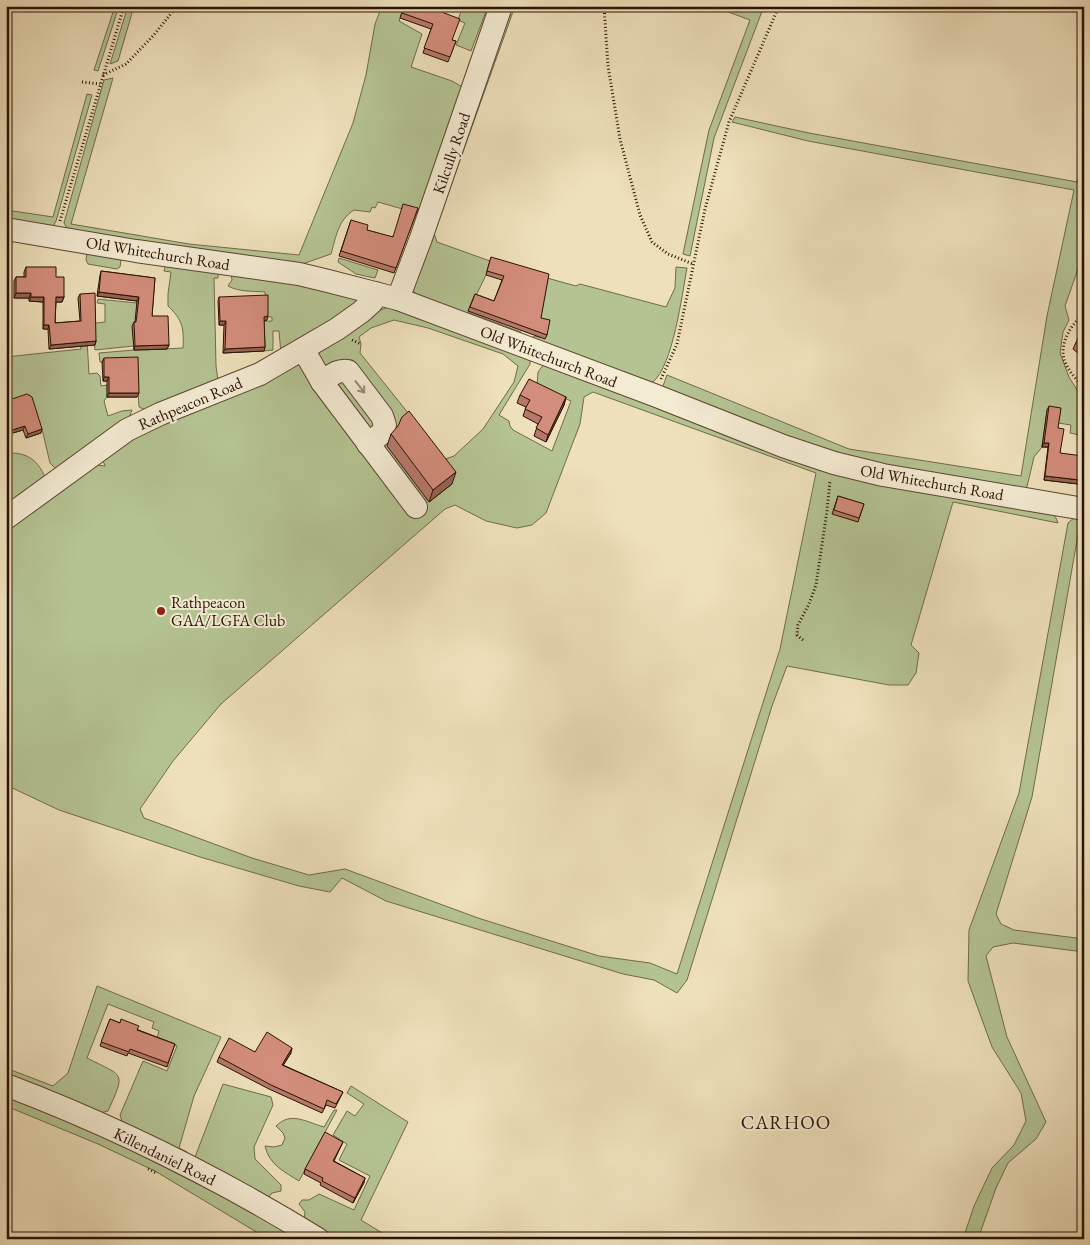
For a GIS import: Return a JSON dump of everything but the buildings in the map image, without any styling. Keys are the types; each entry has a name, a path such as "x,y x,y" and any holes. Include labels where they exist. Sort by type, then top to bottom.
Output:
{"street":[{"name":"Kilcully Road","path":"398,299 502,6"},
{"name":"Old Whitechurch Road","path":"6,229 136,252 299,274 375,293 398,299 654,395 783,446 834,463 883,475 1084,510"},
{"name":"Rathpeacon Road","path":"6,518 127,430 160,414 242,382 303,349 337,330 361,312 372,302 375,293"},
{"path":"303,349 322,382 416,506"},
{"name":"Killendaniel Road","path":"6,1085 106,1127 188,1166 277,1214 318,1239"}],"path":[{"path":"56,237 124,6"},
{"path":"102,76 126,64 153,36 177,6"},
{"path":"604,6 608,66 619,130 640,215 652,242 668,254 693,264"},
{"path":"660,381 677,344 705,209 729,122 779,6"},
{"path":"82,82 100,84"},
{"path":"1084,314 1076,320 1068,333 1063,348 1065,362 1084,388"},
{"path":"803,640 798,635 798,624 810,604 816,585 830,477"}],"green space":[{"path":"115,6 119,6 98,71 94,70"},
{"path":"128,6 134,6 118,61 110,64"},
{"path":"382,6 404,6 399,21 422,34 411,67 452,81 464,88 420,214 378,202 375,208 372,207 370,212 354,210 341,224 331,254 302,264 69,231 64,223 104,80 113,78 71,224 189,244 299,255 353,123 366,75 375,24"},
{"path":"463,6 488,6 471,51 456,45 465,23 458,20"},
{"path":"509,6 515,6 434,233 437,242 490,261 486,275 468,312 521,332 520,337 428,301 415,293 411,287"},
{"path":"712,6 741,6 752,10 754,6 764,6 714,138 690,256 683,254 709,130 750,20"},
{"path":"87,94 92,95 56,221 52,228 6,222 6,210 53,217"},
{"path":"735,117 809,133 1077,182 1084,161 1084,252 1065,306 1069,320 1063,332 1060,353 1069,377 1084,401 1084,436 1070,433 1071,425 1058,423 1047,410 1042,447 1034,457 1026,491 836,456 666,389 663,386 667,375 849,449 1021,476 1047,316 1074,190 808,141 732,122"},
{"path":"87,253 121,260 120,267 117,269 88,264 86,260"},
{"path":"339,258 378,270 375,278 356,274 338,262"},
{"path":"169,263 216,271 218,278 214,278 218,381 247,367 249,371 148,411 139,407 137,376 100,362 99,353 134,350 134,346 95,350 94,340 87,340 89,374 97,373 100,376 101,386 107,385 107,397 104,401 108,416 132,410 129,418 56,469 50,463 43,433 30,395 6,403 6,357 81,349 79,325 105,322 105,304 97,303 98,299 137,303 145,350 183,348 182,325 168,306 171,272 164,271"},
{"path":"676,267 687,268 676,329 666,361 653,382 645,383 532,341 534,336 545,338 537,321 547,278 576,286 580,284 666,307 675,288"},
{"path":"231,274 266,276 356,298 357,303 281,354 279,331 273,331 273,350 264,351 263,329 239,322 272,321 272,317 267,317 265,292 241,290 228,286 232,280"},
{"name":"Rathpeacon GAA/LGFA Club","path":"392,306 530,359 530,364 499,415 509,421 513,430 552,451 571,401 537,386 538,372 544,364 626,392 1052,513 1056,518 1058,523 953,502 911,645 919,653 916,673 908,685 889,685 787,666 772,706 687,980 677,993 654,980 623,974 386,901 342,878 330,892 299,886 200,857 59,810 6,785 6,524 90,464 105,466 102,458 118,441 296,361 322,369 318,351 380,310","holes":["394,320 428,328 503,354 518,366 514,382 483,429 454,456 445,459 360,353 361,344 359,337 371,328","593,392 816,473 780,649 677,974 650,963 599,956 478,918 345,869 309,875 252,858 144,818 140,809 173,761 221,704 445,509 455,505 486,521 517,528 532,525 546,513 580,424 584,397"]},
{"path":"6,454 22,454 32,459 45,477 6,512"},
{"path":"1076,516 1084,517 1084,530 1079,529 1032,797 996,914 1001,924 1014,930 1084,939 1084,952 1013,943 993,947 986,956 1007,1037 1046,1122 1036,1139 1008,1163 996,1188 978,1239 963,1239 974,1206 992,1168 1014,1145 1026,1121 1021,1093 992,1047 968,981 969,930 1019,793 1068,523"},
{"path":"97,986 221,1037 194,1096 179,1148 187,1152 185,1157 123,1124 120,1115 143,1061 167,1071 177,1046 157,1038 159,1031 152,1028 154,1022 108,1004 87,1058 115,1073 118,1077 118,1089 108,1111 100,1113 6,1077 6,1068 53,1086 68,1073"},
{"path":"223,1084 271,1097 273,1105 254,1147 255,1159 281,1185 281,1191 272,1193 267,1199 200,1163 201,1160 195,1157"},
{"path":"351,1086 408,1122 361,1220 392,1239 333,1239 304,1220 305,1212 299,1204 302,1200 309,1200 319,1194 354,1210 370,1176 339,1160 347,1144 333,1135 347,1111 355,1116 364,1104 347,1093"},
{"path":"6,1092 66,1117 306,1239 268,1239 155,1171 98,1144 6,1106"},
{"path":"334,1110 337,1110 299,1181 274,1163 267,1153 265,1146 274,1147 282,1145 285,1138 276,1126 287,1119 293,1118 324,1127"}],"place":[{"name":"Rathpeacon GAA/LGFA Club","path":"161,611"}],"district":[{"name":"CARHOO","path":"786,1122"}]}
